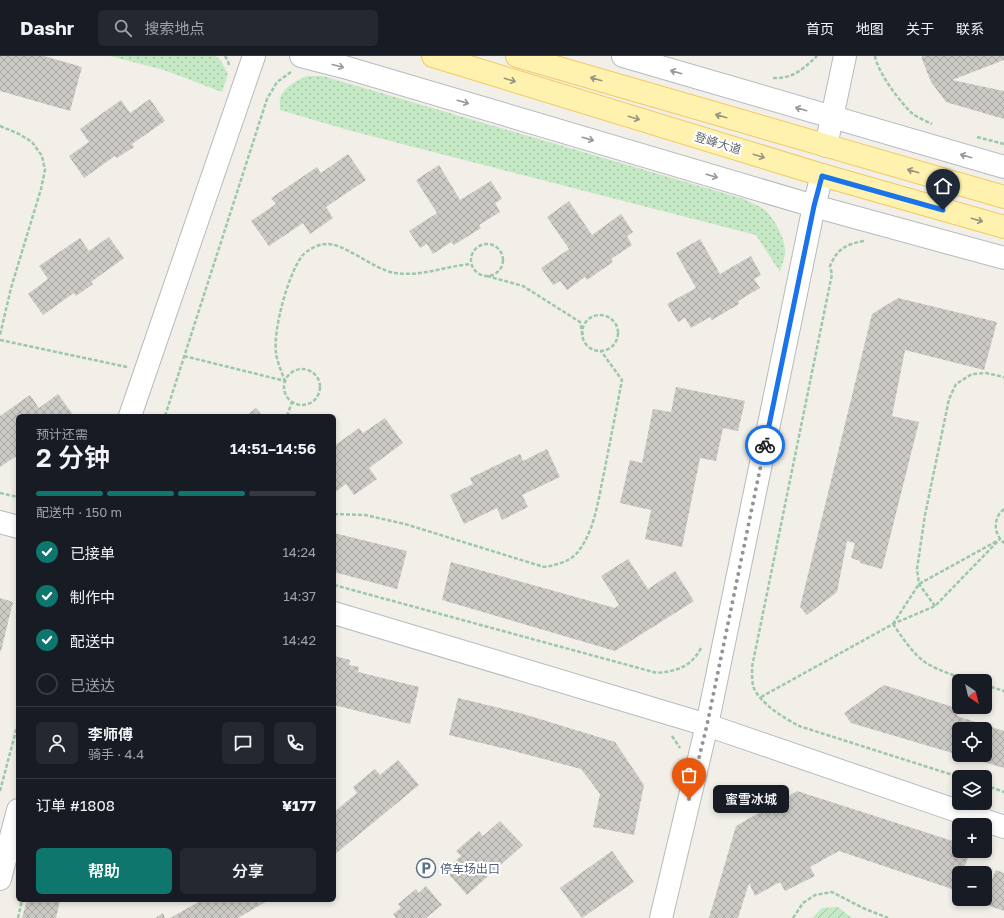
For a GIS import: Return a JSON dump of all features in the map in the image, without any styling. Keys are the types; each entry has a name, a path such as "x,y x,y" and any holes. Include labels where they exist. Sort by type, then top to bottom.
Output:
{"main road":[{"name":"登峰大道","path":"432,56 822,176 1004,227"},
{"path":"517,56 1004,197"}],"street":[{"path":"131,414 254,56"},
{"path":"623,56 1004,167"},
{"path":"826,146 845,56"},
{"path":"299,62 344,67 814,206 1004,258"},
{"path":"660,918 707,725 814,206 822,176"},
{"path":"0,522 16,526"},
{"path":"336,614 707,725 1004,827"},
{"path":"0,879 16,818"}],"path":[{"path":"767,77 782,78 796,74 817,56"},
{"path":"875,56 876,63 885,79 913,114 935,126"},
{"path":"166,414 268,99 277,82 299,62"},
{"path":"0,126 19,134 32,142 42,156 45,170 41,189 11,288 0,335"},
{"path":"973,136 1004,144"},
{"path":"869,241 847,245 834,256 830,266 832,274 752,667 753,686 764,702 780,715 799,726 952,775"},
{"path":"285,381 289,375 295,371 302,369 308,370 314,374 318,380 320,386 319,393 310,403 297,404 292,402 286,395 284,388 285,381 276,352 278,324 295,269 303,255 316,246 327,243 340,246 375,266 394,273 411,274 471,264"},
{"path":"487,276 495,274 499,270 503,259 498,248 487,244 481,245 472,252 470,258 473,270 478,274 523,286 580,322 583,336 585,342 590,347 602,351 608,349 617,340 617,326 607,317 599,315 586,323 583,330 583,336"},
{"path":"0,340 130,368"},
{"path":"336,514 365,515 405,524 544,568 561,564 576,554 588,536 596,507 613,428 622,380 602,351"},
{"path":"184,356 285,381"},
{"path":"935,606 919,584 917,568 925,515 949,399 956,384 972,374 986,373 1004,377"},
{"path":"288,414 292,402"},
{"path":"0,493 16,497"},
{"path":"1004,508 997,517 996,525 1000,539 1004,543"},
{"path":"761,697 893,624 935,606 1000,539"},
{"path":"893,624 919,584 1000,539"},
{"path":"336,586 657,673 675,671 688,664 697,655 703,644"},
{"path":"893,624 910,648 927,664 952,675"},
{"path":"992,687 1004,691"},
{"path":"0,791 16,731"},
{"path":"992,788 1004,792"},
{"path":"793,918 803,903 815,895 832,892 863,908 888,918"},
{"path":"18,918 22,902"}],"green space":[{"path":"110,56 216,56 221,61 228,74 222,92 164,70"},
{"path":"307,76 323,76 744,199 766,211 780,231 784,243 785,256 780,272 756,235 348,130 280,110 280,99 285,89"},
{"path":"838,907 852,918 812,918 822,908"}],"building":[{"path":"0,56 44,56 82,67 70,111 0,91"},
{"path":"922,56 1004,56 1004,60 952,80 1004,91 1004,119 946,102 931,82"},
{"path":"150,99 165,121 132,144 134,147 117,158 115,156 84,178 69,156 89,142 80,129 121,100 130,113"},
{"path":"348,154 366,180 326,207 333,218 310,234 303,223 269,246 251,221 276,204 271,198 317,167 321,173"},
{"path":"439,165 460,200 491,181 502,199 495,203 500,212 479,225 481,228 454,245 451,242 433,254 427,244 420,248 409,231 437,213 416,180"},
{"path":"569,201 592,235 621,214 633,232 627,236 632,245 611,259 613,262 587,280 585,277 567,290 560,281 553,285 541,268 569,249 547,217"},
{"path":"109,237 124,258 91,282 93,284 76,296 74,293 43,315 28,294 48,279 39,266 80,238 89,251"},
{"path":"700,239 720,274 751,256 761,275 754,279 760,288 738,301 739,304 712,320 710,317 691,328 685,318 678,322 667,304 696,288 676,253"},
{"path":"898,298 997,322 984,370 905,350 892,416 919,422 882,569 860,563 860,561 851,558 855,543 847,541 837,592 807,615 800,607 872,314"},
{"path":"676,387 745,401 738,431 723,428 716,461 700,458 682,547 645,539 651,510 620,503 630,460 642,463 653,409 671,412"},
{"path":"58,394 73,414 16,414 16,456 0,467 0,416 30,395 39,408"},
{"path":"256,408 261,414 248,414"},
{"path":"385,418 403,443 369,468 377,479 354,495 346,484 336,492 336,445 359,428 363,433"},
{"path":"547,449 560,477 522,495 528,507 502,520 497,508 464,524 450,495 473,484 470,478 520,454 523,461"},
{"path":"336,533 407,551 397,589 336,573"},
{"path":"628,559 648,589 675,571 694,601 615,651 442,600 451,562 615,608 619,605 601,576"},
{"path":"0,598 13,602 1,651 0,651"},
{"path":"336,656 350,660 349,665 359,667 358,672 419,687 410,724 336,706"},
{"path":"884,685 952,707 952,714 958,714 957,716 976,722 952,722 952,753 851,723 844,713"},
{"path":"458,698 520,713 615,742 644,785 634,835 593,827 600,794 581,769 449,735"},
{"path":"992,727 1004,731 1004,768 984,762 992,762"},
{"path":"398,760 419,785 336,853 336,810 357,793 353,787 375,769 380,775"},
{"path":"797,791 952,841 952,858 968,858 965,866 952,866 952,889 839,851 810,867 815,876 785,891 780,882 755,896 749,883 738,918 709,918 736,826"},
{"path":"500,821 523,845 467,895 445,870 461,856 456,851 479,831 483,836"},
{"path":"612,851 634,882 582,918 560,888"},
{"path":"996,870 1004,873 1004,911 990,906 992,906 992,879"},
{"path":"426,886 442,905 426,918 396,918 393,914 401,908 398,904 416,889 419,893"},
{"path":"26,902 60,902 56,918 22,918"},
{"path":"198,902 266,902 238,918 170,918"},
{"path":"163,913 165,918 155,918"}],"way so far":[{"path":"689,799 707,725 765,445"}],"place":[{"name":"蜜雪冰城","path":"689,799"},
{"name":"停车场出口","path":"426,868"}],"route":[{"path":"765,445 814,206 822,176 943,210"}]}
